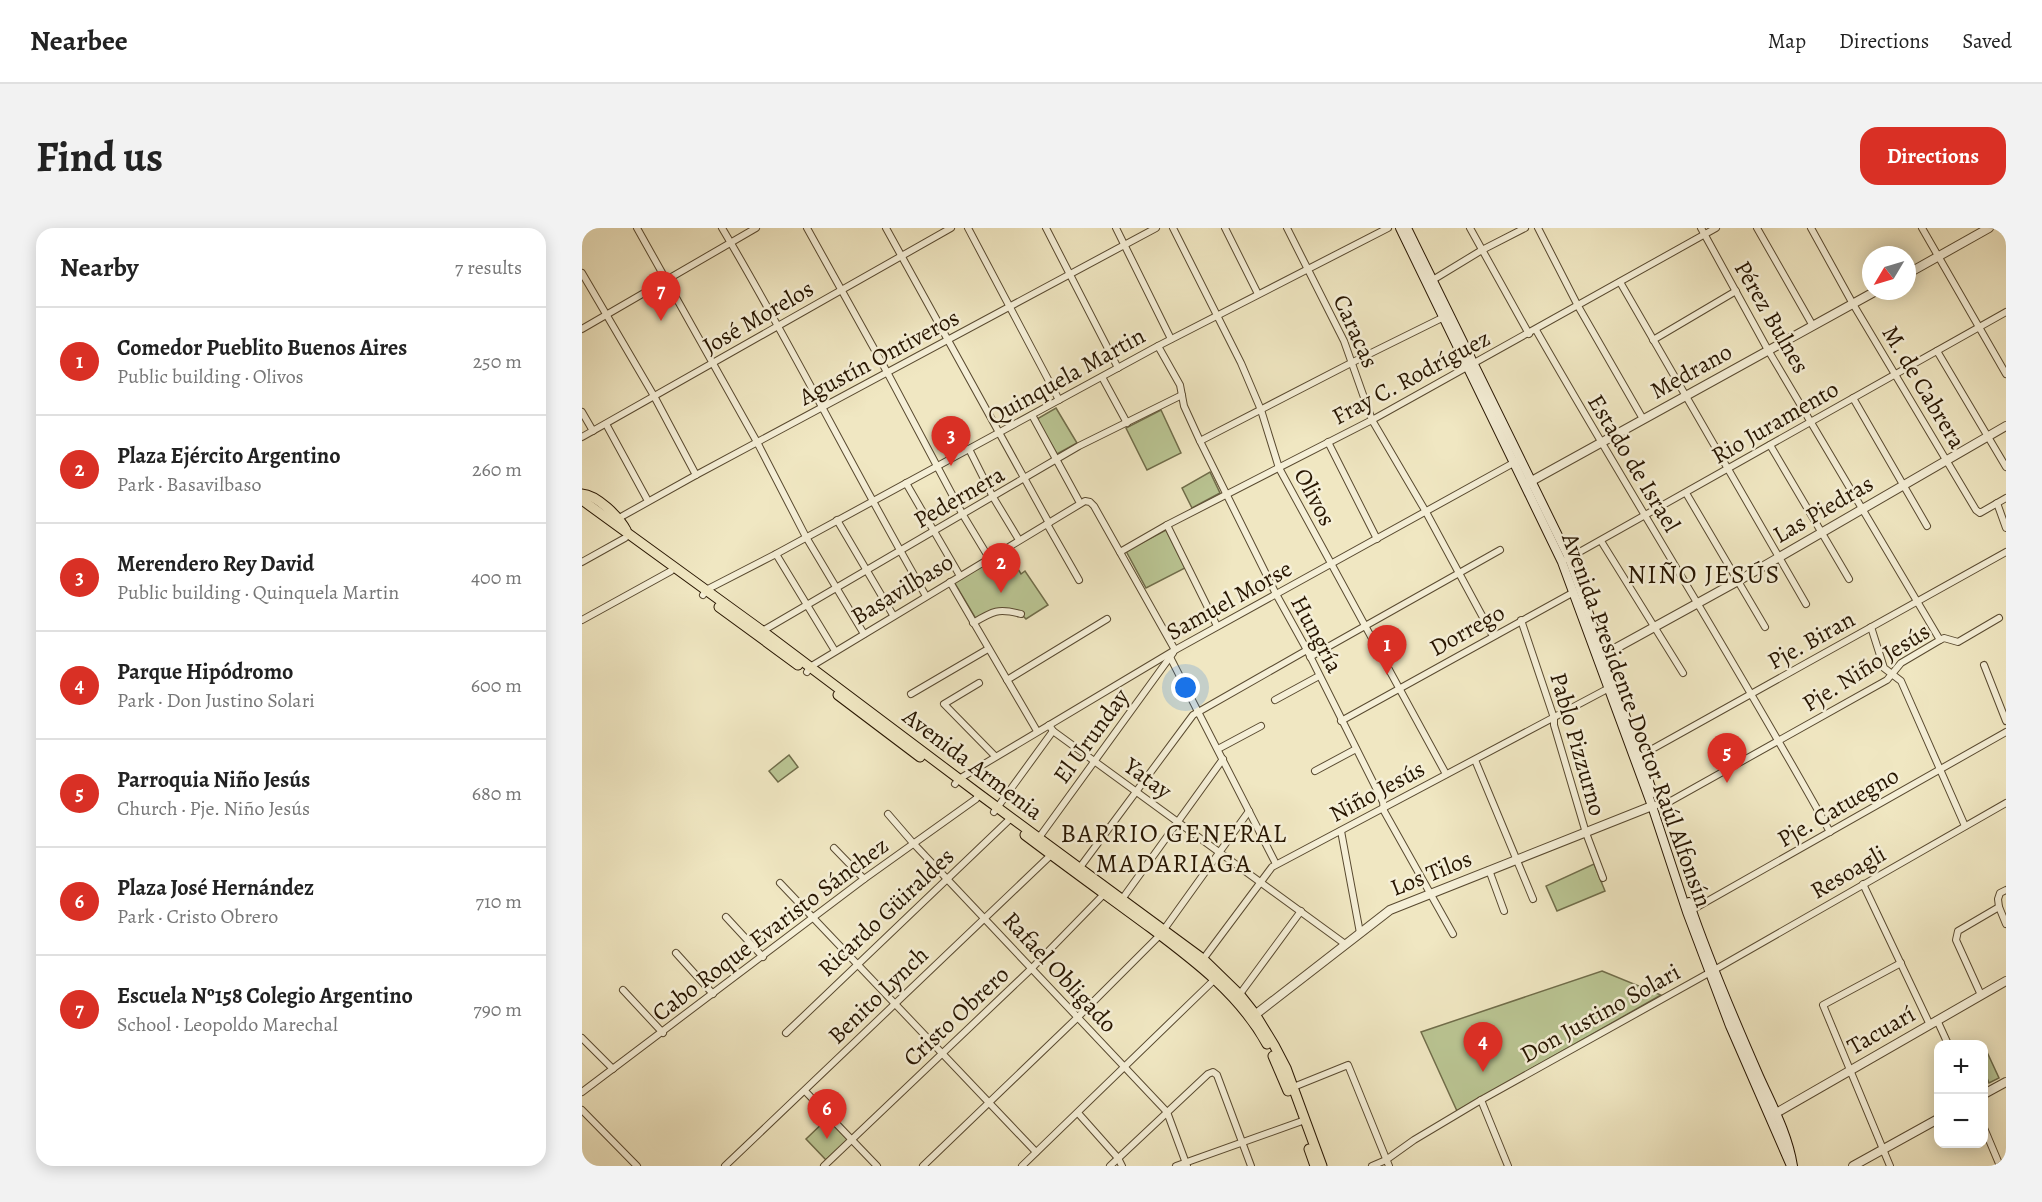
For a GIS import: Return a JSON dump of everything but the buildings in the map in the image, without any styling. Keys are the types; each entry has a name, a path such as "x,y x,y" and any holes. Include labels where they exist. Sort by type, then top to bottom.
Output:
{"main road":[{"name":"Avenida Presidente Doctor Raúl Alfonsín","path":"1400,228 1430,281 1565,560 1690,911 1773,1115 1791,1152 1792,1166"},
{"name":"Avenida Presidente Doctor Raúl Alfonsín","path":"1407,228 1444,317 1472,366"},
{"path":"582,494 589,495 619,518 627,536"},
{"name":"Avenida Armenia","path":"582,500 671,571 704,593"},
{"name":"Avenida Armenia","path":"582,506 627,536 809,669 1217,976 1274,1045 1322,1166"},
{"name":"Avenida Armenia","path":"1303,1121 1315,1166"}],"street":[{"path":"637,228 714,363 806,537 864,633"},
{"path":"722,228 926,596"},
{"path":"582,329 756,228"},
{"path":"807,228 963,515 989,558"},
{"path":"886,228 903,255 1079,580"},
{"name":"José Morelos","path":"582,437 951,228"},
{"path":"968,228 1059,400"},
{"path":"1046,228 1118,368"},
{"path":"1116,228 1171,339"},
{"name":"Agustín Ontiveros","path":"619,518 1156,228"},
{"name":"Olivos","path":"1173,228 1241,363 1261,410 1279,468 1446,774"},
{"path":"1225,228 1258,294"},
{"name":"Caracas","path":"1287,228 1353,362 1372,420 1426,512"},
{"name":"Quinquela Martin","path":"704,593 1171,339 1388,228"},
{"path":"1470,228 1528,334"},
{"path":"1430,281 1525,228"},
{"path":"1538,228 1578,306 1643,419"},
{"name":"Pérez Bulnes","path":"1701,228 1768,350 1940,640"},
{"name":"Fray C. Rodríguez","path":"1120,552 1167,525 1472,366 1716,228"},
{"path":"1757,228 1813,326"},
{"name":"M. de Cabrera","path":"1811,228 1853,304 1976,510 1980,513 1997,503"},
{"path":"1922,228 2006,375"},
{"path":"1916,269 1989,228"},
{"path":"582,273 654,396 696,475"},
{"path":"1620,282 1806,604"},
{"path":"1653,340 1736,291"},
{"name":"Medrano","path":"1528,483 1862,299"},
{"name":"Rio Juramento","path":"1565,560 2006,312"},
{"path":"1200,441 1444,317"},
{"name":"Estado de Israel","path":"1536,330 1644,517 1779,740 1830,832"},
{"name":"Hungría","path":"1158,346 1180,385 1184,406 1200,441 1276,594 1311,657 1384,811 1453,934"},
{"path":"1937,351 2006,467"},
{"path":"1102,377 1126,423"},
{"name":"Pedernera","path":"759,633 1055,460 1182,395"},
{"path":"1853,398 1927,526"},
{"path":"582,412 593,431"},
{"path":"1032,415 1080,503 1090,502 1094,506 1175,650"},
{"path":"606,424 648,501"},
{"name":"Las Piedras","path":"1601,657 1738,581 2006,426"},
{"path":"1328,442 1377,538"},
{"path":"1770,445 1849,579"},
{"path":"969,449 993,497 1019,540"},
{"name":"Samuel Morse","path":"957,781 995,756 1217,626 1517,461"},
{"path":"906,483 960,576"},
{"path":"1686,493 1765,627"},
{"path":"2006,498 1997,503 2006,528"},
{"name":"Basavilbaso","path":"809,669 893,615 1080,503"},
{"path":"1426,512 1493,636"},
{"path":"837,520 893,615"},
{"path":"1167,525 1217,626"},
{"path":"582,562 627,536"},
{"path":"1601,541 1683,673"},
{"path":"1311,657 1500,550"},
{"name":"Pje. Biran","path":"1637,757 2006,552"},
{"path":"776,554 835,651"},
{"path":"582,620 671,571"},
{"path":"951,582 1037,731"},
{"name":"Dorrego","path":"1341,721 1577,590"},
{"path":"973,623 994,610 1021,614"},
{"name":"Pje. Niño Jesús","path":"1654,806 1669,802 1887,680 1901,663 1940,640 1944,638 1958,642 2000,618"},
{"path":"1006,680 1107,619"},
{"name":"Pablo Pizzurno","path":"1521,620 1554,718 1554,725 1586,833 1602,878"},
{"path":"1870,627 1884,668 1901,681 1965,826"},
{"path":"911,694 988,649"},
{"name":"El Urunday","path":"1037,840 1175,650"},
{"path":"1078,870 1196,713 1307,650"},
{"path":"1170,657 1196,713 1218,749 1276,864"},
{"path":"1983,666 2006,721"},
{"path":"1275,700 1319,676"},
{"path":"979,683 944,704 995,756"},
{"name":"Niño Jesús","path":"1201,962 1260,881 1276,864 1611,687"},
{"name":"Yatay","path":"1049,725 1053,731 1094,762 1345,944"},
{"path":"1218,749 1261,726"},
{"path":"995,810 1053,731"},
{"name":"Pje. Catuegno","path":"1690,911 2006,732"},
{"path":"1315,771 1356,749"},
{"path":"1120,901 1223,759"},
{"path":"1475,760 1533,899"},
{"name":"Cabo Roque Evaristo Sánchez","path":"582,1092 977,796"},
{"name":"Resoagli","path":"1713,971 2006,803"},
{"name":"Los Tilos","path":"1252,1016 1390,910 1654,806"},
{"path":"923,1166 1078,1017 1161,932 1249,811"},
{"name":"Rafael Obligado","path":"888,814 1167,1112 1187,1164"},
{"name":"Ricardo Güiraldes","path":"786,1033 1010,820"},
{"path":"1341,831 1360,933"},
{"path":"834,848 864,879"},
{"name":"Benito Lynch","path":"725,1166 1053,852"},
{"path":"1489,870 1504,911"},
{"path":"780,883 1036,1152"},
{"path":"1863,884 1901,963 1945,1040"},
{"path":"2006,890 2000,893 1998,899 2006,924"},
{"name":"Cristo Obrero","path":"824,1166 1031,969 1107,891"},
{"path":"1981,995 1956,940 1958,931 1999,907"},
{"path":"1237,998 1302,911"},
{"path":"726,917 763,957"},
{"path":"676,953 713,994"},
{"path":"1890,1166 1823,1005 1901,963"},
{"name":"Don Justino Solari","path":"1372,1166 1388,1163 1414,1140 1481,1100 1713,971"},
{"path":"1022,1166 1217,976"},
{"name":"Tacuarí","path":"1773,1115 2006,981"},
{"path":"623,990 663,1033"},
{"path":"582,1038 613,1069"},
{"path":"1290,1088 1348,1065 1388,1163"},
{"path":"1110,1166 1208,1074 1213,1072 1251,1166"},
{"path":"1988,1091 2006,1082"},
{"path":"805,1090 877,1166"},
{"path":"1481,1100 1508,1166"},
{"path":"582,1110 637,1166"},
{"path":"1078,1113 1118,1158 1122,1166"},
{"path":"1176,1166 1303,1121"},
{"path":"1854,1166 1934,1121"},
{"path":"1988,1139 2000,1166"}],"green space":[{"path":"1056,408 1077,443 1057,454 1037,419"},
{"path":"1161,410 1181,453 1147,470 1126,428"},
{"path":"1210,472 1220,493 1192,508 1182,488"},
{"path":"1166,530 1185,568 1146,588 1126,551"},
{"path":"1007,551 1021,574 1025,571 1048,605 1026,619 1014,610 1001,609 976,619 954,582"},
{"path":"789,755 798,767 778,782 769,771"},
{"path":"1594,864 1605,891 1557,911 1546,886"},
{"path":"1602,971 1661,995 1457,1111 1421,1032"},
{"path":"1988,1054 1999,1078 1989,1083 1988,1080"},
{"path":"828,1118 848,1140 826,1160 806,1139"}],"place":[{"name":"Escuela Nº158 Colegio Argentino","path":"661,321"},
{"name":"Merendero Rey David","path":"951,466"},
{"name":"Plaza Ejército Argentino","path":"1001,593"},
{"name":"Comedor Pueblito Buenos Aires","path":"1387,675"},
{"name":"Parroquia Niño Jesús","path":"1727,783"},
{"name":"Parque Hipódromo","path":"1483,1072"},
{"name":"Plaza José Hernández","path":"827,1139"}],"district":[{"name":"NIÑO JESÚS","path":"1704,574"},
{"name":"BARRIO GENERAL MADARIAGA","path":"1174,848"}]}
